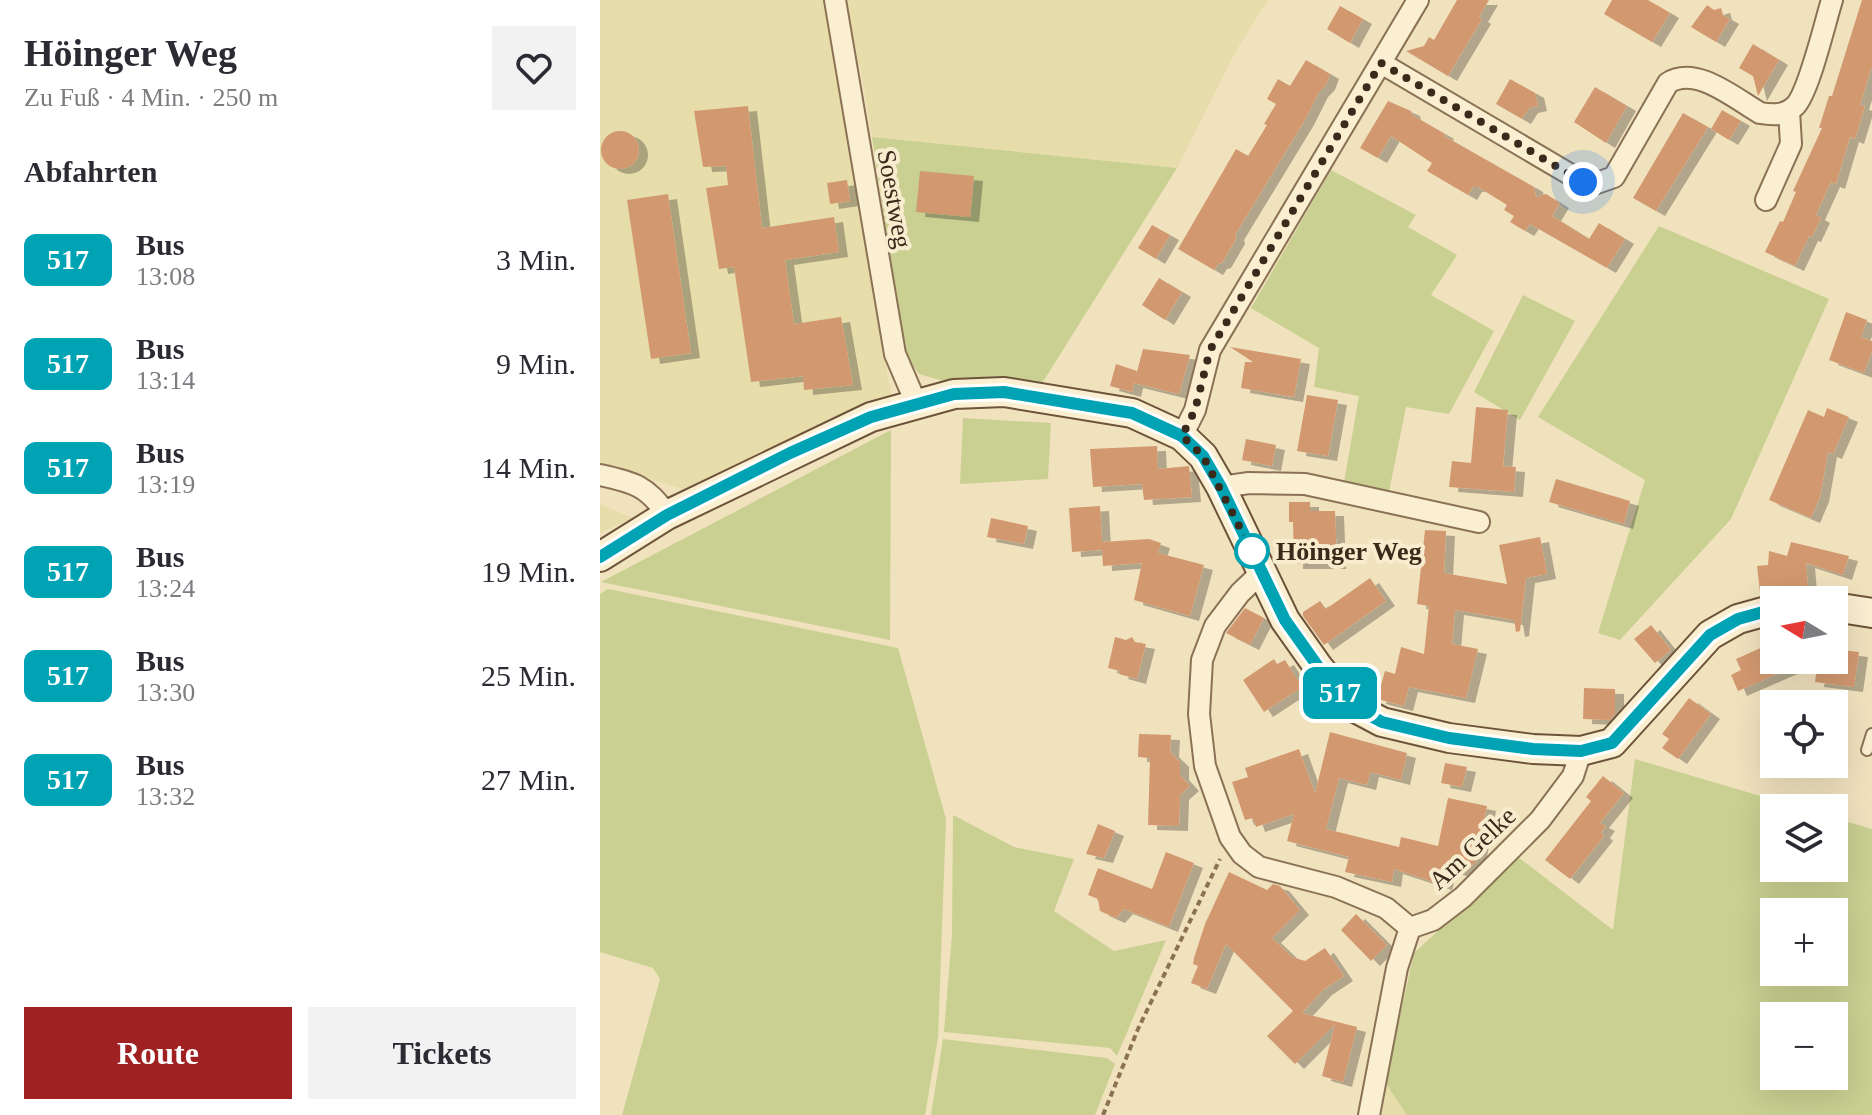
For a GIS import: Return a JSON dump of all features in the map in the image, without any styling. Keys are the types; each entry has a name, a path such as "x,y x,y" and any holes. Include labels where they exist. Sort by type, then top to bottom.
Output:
{"street":[{"name":"Soestweg","path":"835,0 895,354 916,403"},
{"path":"1182,436 1195,410 1210,350 1418,0"},
{"path":"1381,63 1583,182 1594,184 1614,177 1668,83 1678,77 1701,79 1760,113 1789,111 1802,98 1832,0"},
{"path":"1766,200 1791,144 1789,111"},
{"path":"600,557 667,515 790,453 871,417 954,394 1004,392 1132,413 1182,436 1203,456 1221,487 1285,620 1350,705 1382,722 1449,738 1533,749 1581,751 1612,743 1710,635 1738,619 1760,613"},
{"path":"600,475 631,482 654,496 667,515"},
{"path":"1221,487 1249,483 1305,484 1479,522"},
{"path":"1262,572 1240,593 1215,626 1202,660 1199,714 1205,766 1230,837 1242,854 1259,867 1336,887 1386,908 1410,928 1397,968 1369,1115"},
{"path":"1848,609 1872,613"},
{"name":"Am Gelke","path":"1410,928 1433,920 1463,897 1540,820 1573,776 1581,751"}],"lane":[{"path":"1867,750 1872,734"}],"path":[{"path":"1103,1115 1138,1029 1230,837"}],"shaded area":[{"path":"600,0 1268,0 1236,51 1177,168 872,137 860,66 835,67 891,394 751,464 685,490 600,463"},
{"path":"600,504 633,518 600,533"},
{"path":"1385,1082 1407,1115 1374,1115"}],"green space":[{"path":"872,137 1177,168 1041,385 947,382 919,374 904,354"},
{"path":"1331,170 1416,215 1408,227 1457,255 1431,295 1494,331 1449,414 1406,407 1389,492 1344,482 1359,396 1314,387 1319,348 1251,308"},
{"path":"1659,226 1829,299 1731,519 1620,640 1598,633 1645,480 1538,417"},
{"path":"1523,295 1575,321 1520,420 1474,392"},
{"path":"963,418 1051,423 1048,479 960,484"},
{"path":"891,430 890,640 601,582"},
{"path":"608,589 898,648 946,819 938,1038 925,1115 622,1115 660,979 653,968 600,952 600,594"},
{"path":"1635,759 1760,796 1760,882 1848,882 1848,822 1872,829 1872,1115 1407,1115 1385,1082 1414,953 1518,857 1613,930"},
{"path":"953,815 1014,847 1074,859 1054,911 1114,951 1166,940 1117,1056 1110,1048 944,1032 952,935"},
{"path":"943,1039 1107,1058 1115,1064 1095,1115 931,1115"}],"building":[{"path":"1457,0 1489,0 1479,17 1482,19 1448,76 1406,51 1424,46 1429,37 1434,40"},
{"path":"1612,0 1648,0 1670,13 1652,42 1604,14"},
{"path":"1862,0 1872,0 1872,66 1860,105 1865,106 1855,139 1850,137 1836,184 1831,182 1816,215 1821,218 1795,266 1765,252 1780,221 1783,222 1796,192 1793,191 1822,128 1819,128"},
{"path":"1707,5 1714,10 1721,8 1723,15 1730,19 1716,42 1691,27"},
{"path":"1340,6 1363,19 1350,43 1327,29"},
{"path":"1753,44 1779,60 1758,96 1753,76 1739,68"},
{"path":"1306,60 1330,74 1326,85 1235,235 1236,239 1222,263 1214,270 1178,249 1236,149 1248,156 1267,125 1264,124 1276,104 1267,99 1278,79 1290,86"},
{"path":"1510,79 1535,93 1538,106 1529,108 1522,119 1496,104"},
{"path":"1595,87 1627,106 1606,143 1574,122"},
{"path":"1388,101 1411,111 1412,115 1444,136 1534,187 1536,197 1546,194 1560,203 1552,216 1589,239 1599,223 1625,239 1607,268 1530,224 1525,231 1510,222 1514,216 1504,210 1507,205 1478,187 1473,187 1468,195 1427,171 1432,163 1391,136 1378,158 1360,148"},
{"path":"748,106 762,228 834,217 839,252 785,260 794,324 841,317 853,385 804,390 803,376 751,382 734,267 719,269 706,188 728,185 726,166 703,167 694,111"},
{"path":"1722,110 1741,121 1729,140 1711,129"},
{"path":"1683,113 1708,127 1656,211 1633,198"},
{"path":"620,131 634,136 639,150 634,164 620,169 606,164 601,150 606,136"},
{"path":"920,171 974,176 970,217 916,212"},
{"path":"847,180 850,201 830,204 827,183"},
{"path":"668,194 691,353 651,359 627,200"},
{"path":"1152,225 1170,235 1156,259 1138,248"},
{"path":"1159,278 1182,292 1165,320 1142,305"},
{"path":"1846,312 1867,320 1861,337 1872,341 1872,351 1864,373 1829,360"},
{"path":"1230,347 1301,359 1294,397 1241,388 1245,362 1253,362"},
{"path":"1143,349 1190,355 1179,394 1134,383"},
{"path":"1116,364 1137,371 1132,392 1110,386"},
{"path":"1307,395 1338,400 1328,456 1297,451"},
{"path":"1476,407 1508,410 1503,466 1516,467 1514,492 1449,487 1452,461 1471,463"},
{"path":"1827,408 1849,417 1833,454 1828,452 1820,497 1811,518 1769,500 1808,410 1824,417"},
{"path":"1246,439 1276,445 1272,466 1242,460"},
{"path":"1157,446 1158,469 1189,466 1192,497 1144,500 1142,484 1093,487 1090,449"},
{"path":"1556,479 1630,501 1624,524 1549,502"},
{"path":"1289,502 1310,502 1310,511 1335,511 1337,564 1294,564"},
{"path":"1100,506 1102,542 1149,539 1161,543 1158,553 1204,565 1190,616 1134,600 1142,563 1103,566 1102,550 1072,552 1069,508"},
{"path":"991,518 1028,526 1024,544 987,537"},
{"path":"1425,530 1446,531 1444,573 1507,584 1499,545 1540,537 1547,574 1526,578 1520,631 1516,632 1514,620 1455,610 1452,644 1478,649 1466,698 1409,687 1404,706 1377,699 1385,671 1395,674 1401,647 1424,654 1429,606 1417,604"},
{"path":"1791,542 1849,556 1843,575 1806,563 1808,586 1760,586 1760,592 1757,566 1768,565 1769,551 1787,556"},
{"path":"1370,578 1386,601 1324,645 1303,612 1320,601 1326,609"},
{"path":"1245,608 1264,618 1250,645 1226,633"},
{"path":"1651,625 1671,650 1655,663 1634,639"},
{"path":"1115,637 1126,640 1132,637 1135,642 1146,644 1137,679 1108,668"},
{"path":"1760,648 1760,674 1777,674 1738,691 1731,675 1741,670 1736,659"},
{"path":"1848,651 1859,652 1854,687 1815,682 1816,674 1848,674"},
{"path":"1274,659 1277,664 1285,660 1302,687 1264,712 1243,680"},
{"path":"1584,688 1615,689 1615,714 1610,720 1583,719"},
{"path":"1689,698 1711,714 1678,759 1662,748 1669,739 1662,734"},
{"path":"1330,732 1407,753 1401,780 1370,772 1367,785 1339,778 1326,829 1399,847 1401,837 1438,846 1448,798 1487,806 1476,862 1464,873 1448,868 1443,885 1394,869 1392,882 1345,872 1349,857 1287,841 1294,814 1256,827 1253,818 1245,820 1232,782 1248,777 1245,768 1299,749 1315,794"},
{"path":"1139,734 1171,735 1170,752 1180,762 1180,775 1190,786 1180,795 1179,826 1148,825 1150,758 1138,757"},
{"path":"1445,763 1467,767 1462,787 1441,783"},
{"path":"1603,776 1624,793 1600,823 1606,826 1601,833 1604,836 1570,879 1545,860 1591,801 1586,797"},
{"path":"1098,824 1115,831 1104,858 1086,854"},
{"path":"1166,852 1194,863 1169,927 1124,909 1116,918 1100,911 1098,899 1088,895 1098,868 1152,889"},
{"path":"1229,872 1267,890 1273,884 1280,886 1300,910 1272,938 1292,957 1305,961 1325,948 1344,976 1323,990 1302,1013 1357,1027 1343,1082 1322,1076 1335,1024 1295,1064 1267,1036 1293,1011 1226,944 1207,989 1191,983 1198,966 1193,964 1194,958 1205,924"},
{"path":"1356,914 1387,945 1371,961 1341,930"}],"bus line":[{"name":"517","path":"600,557 667,515 790,453 871,417 954,394 1004,392 1132,413 1182,436 1203,456 1221,487 1285,620 1350,705 1382,722 1449,738 1533,749 1581,751 1612,743 1710,635 1738,619 1760,613"}],"place":[{"name":"Höinger Weg","path":"1252,551"}],"route":[{"path":"1252,551 1203,456 1182,436 1195,410 1210,350 1381,63 1583,182"}]}
